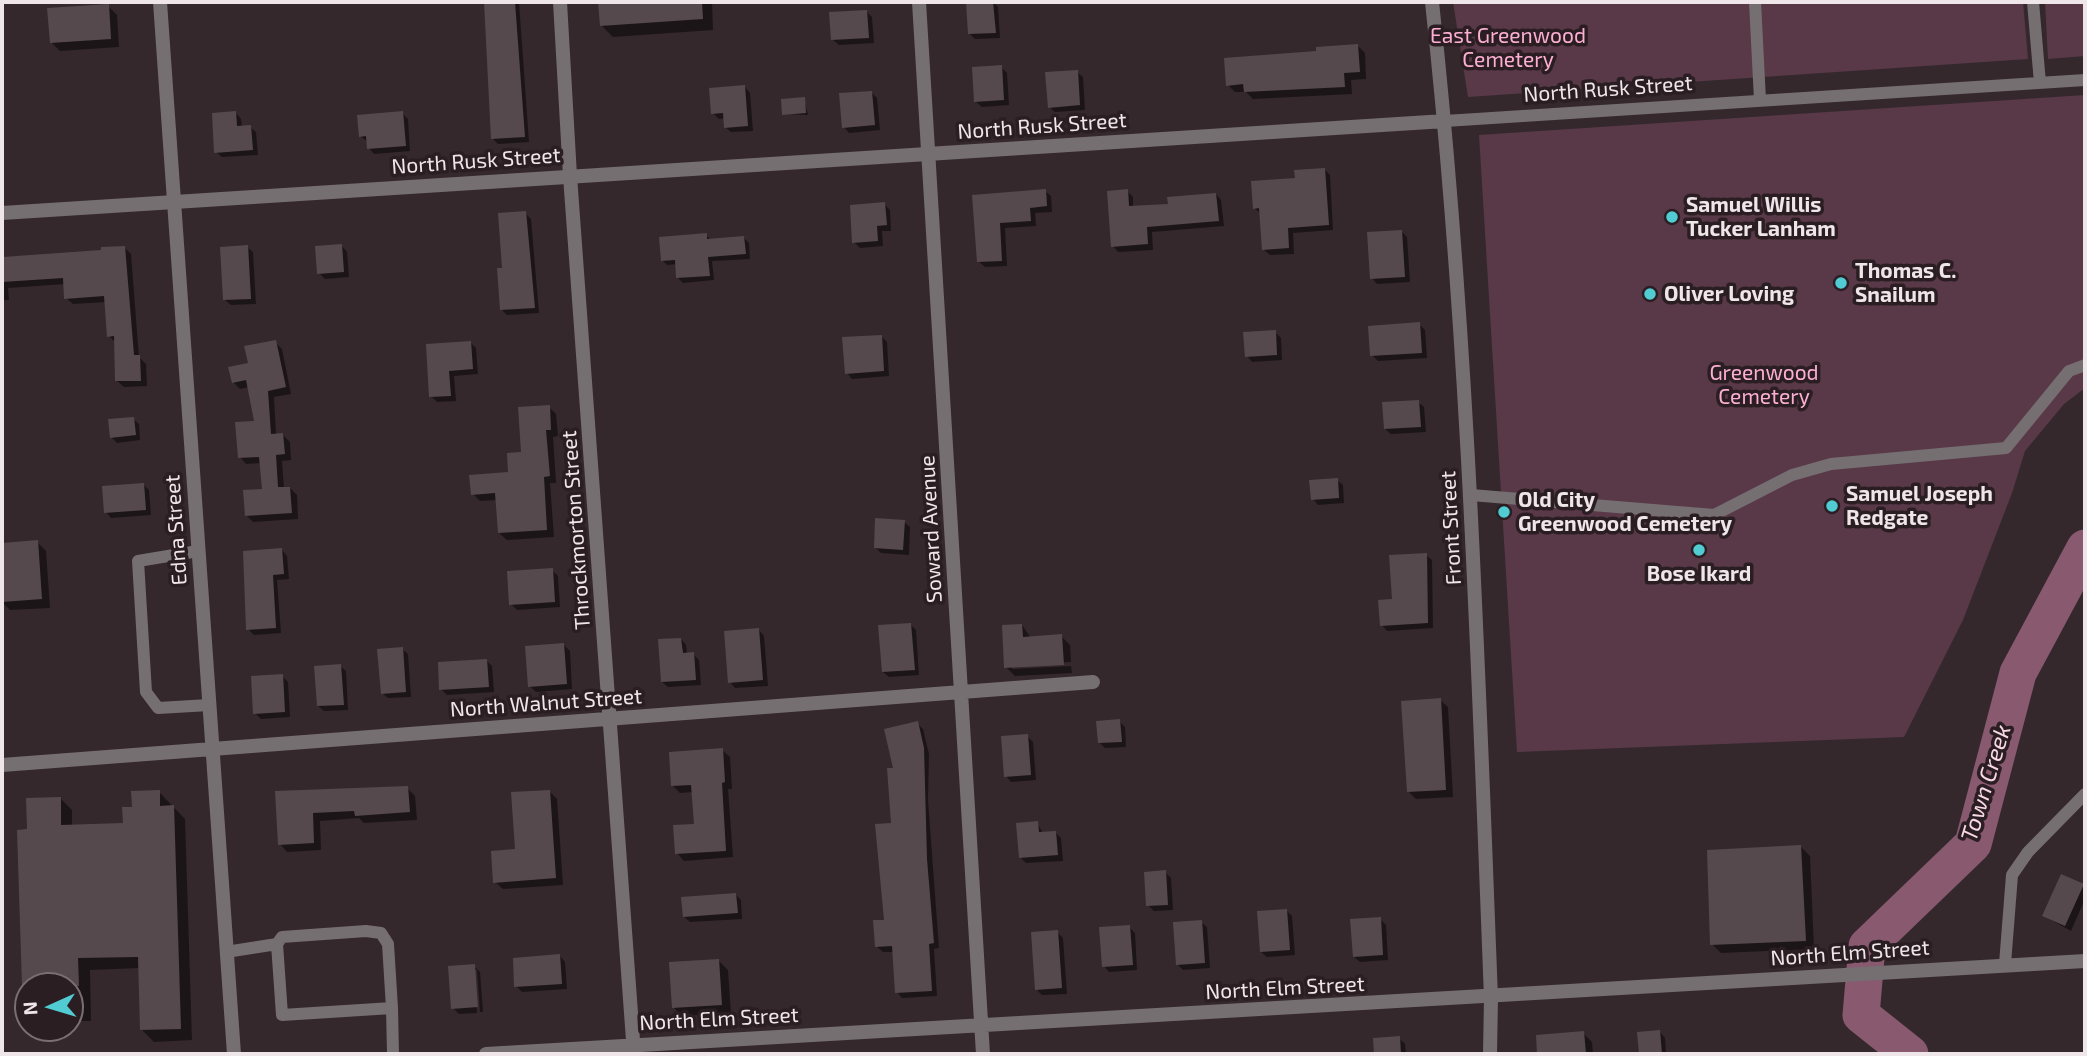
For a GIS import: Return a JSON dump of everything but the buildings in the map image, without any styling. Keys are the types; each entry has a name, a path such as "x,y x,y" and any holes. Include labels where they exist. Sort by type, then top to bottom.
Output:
{"street":[{"name":"Edna Street","path":"160,2 234,1054"},
{"name":"Throckmorton Street","path":"561,2 570,176 634,1050"},
{"name":"Soward Avenue","path":"919,2 983,1054"},
{"name":"Front Street","path":"1432,2 1445,121 1471,495 1492,998 1490,1054"},
{"name":"North Rusk Street","path":"2,213 1445,121"},
{"name":"North Walnut Street","path":"2,765 1093,682"},
{"name":"North Elm Street","path":"486,1054 634,1050 982,1026 2085,961"}],"lane":[{"path":"1755,2 1760,100"},
{"path":"2033,2 2040,83"},
{"name":"North Rusk Street","path":"1445,121 2085,80"},
{"path":"1471,495 1714,515 1792,475 1831,464 2006,448 2069,371 2085,365"},
{"path":"198,551 138,561 146,692 158,708 209,705"},
{"path":"2005,964 2012,875 2028,852 2085,794"},
{"path":"226,951 276,944 282,937 366,931 381,933 388,944 393,1054"},
{"path":"276,944 282,1015 392,1008"}],"green space":[{"name":"East Greenwood Cemetery","path":"1453,2 2023,2 2028,59 1468,97"},
{"path":"2045,2 2085,2 2085,56 2048,59"},
{"name":"Greenwood Cemetery","path":"2085,95 2085,388 2064,404 2025,451 2012,493 1963,620 1904,737 1517,752 1479,135"}],"waterway":[{"name":"Town Creek","path":"1910,1054 1861,1015 1867,946 1973,844 2018,673 2085,548"}],"place":[{"name":"Samuel Willis Tucker Lanham","path":"1672,217"},
{"name":"Thomas C. Snailum","path":"1841,283"},
{"name":"Oliver Loving","path":"1650,294"},
{"name":"Samuel Joseph Redgate","path":"1832,506"},
{"name":"Old City Greenwood Cemetery","path":"1504,512"},
{"name":"Bose Ikard","path":"1699,550"}]}
